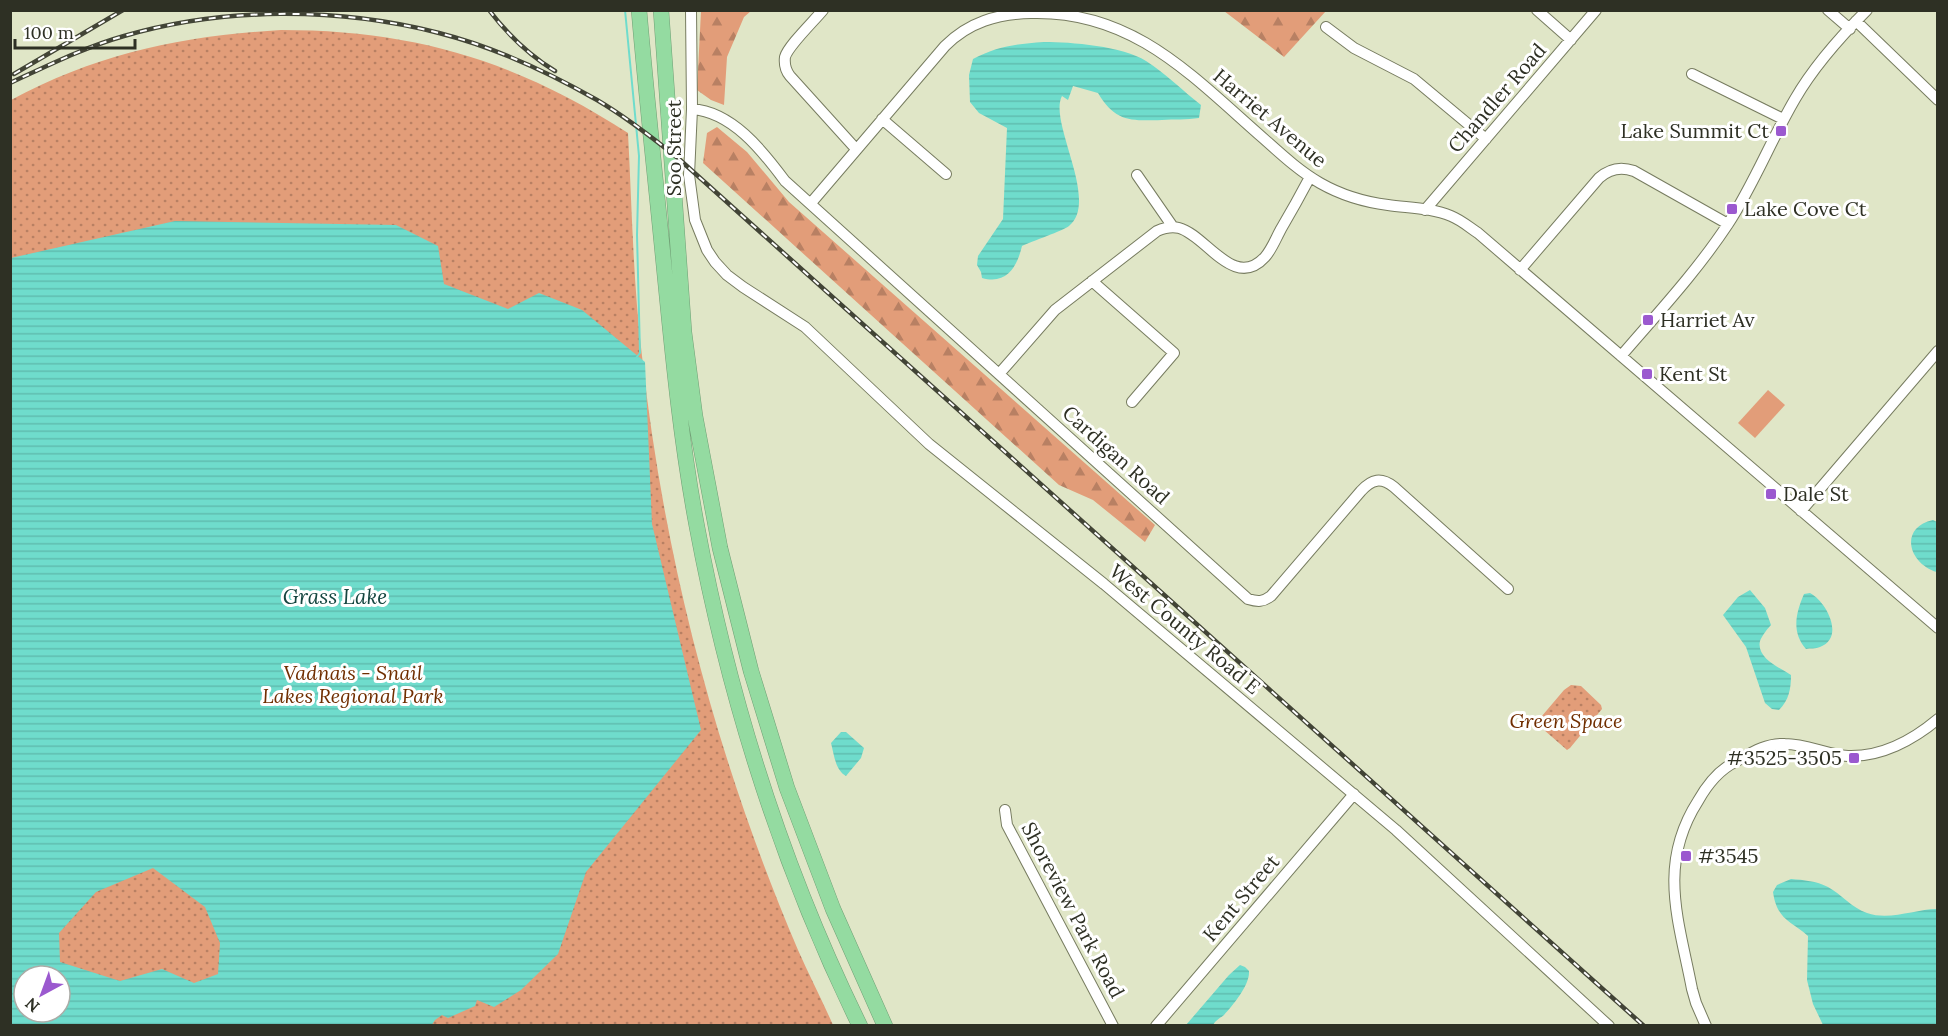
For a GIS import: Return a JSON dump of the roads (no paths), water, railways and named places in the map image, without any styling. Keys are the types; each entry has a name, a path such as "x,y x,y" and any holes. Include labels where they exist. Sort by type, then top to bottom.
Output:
{"highway":[{"path":"639,10 677,405 710,589 741,714 781,837 824,947 860,1026"},
{"path":"661,10 684,332 697,427 720,548 750,671 787,788 833,909 885,1026"}],"street":[{"name":"Soo Street","path":"691,10 692,109 689,175 695,220 708,250 727,275"},
{"path":"823,10 790,49 785,58 785,64 790,76 856,149"},
{"path":"1537,10 1571,40"},
{"name":"Chandler Road","path":"1425,210 1596,10"},
{"path":"1828,10 1853,25 1938,100"},
{"path":"1621,356 1689,277 1728,224 1809,77 1867,10"},
{"name":"Harriet Avenue","path":"811,203 954,37 976,22 1001,13 1040,12 1082,17 1118,28 1139,38 1174,61 1310,177 1334,190 1358,199 1452,216 1464,223 1938,628"},
{"path":"1326,27 1354,48 1414,79 1486,139"},
{"path":"1692,74 1784,119"},
{"name":"Cardigan Road","path":"692,109 704,110 719,116 746,136 768,158 785,181 1248,599 1257,602 1271,596 1361,491 1374,480 1382,480 1394,487 1508,589"},
{"path":"882,119 946,174"},
{"path":"1521,270 1599,178 1620,168 1634,171 1728,224"},
{"path":"1137,175 1173,227"},
{"path":"999,374 1055,310 1157,231 1173,227 1185,230 1229,264 1237,267 1252,265 1262,260 1310,177"},
{"name":"West County Road E","path":"727,275 805,327 929,444 1104,584 1354,794 1459,886 1609,1026"},
{"path":"1092,281 1174,353 1132,402"},
{"path":"1801,511 1938,351"},
{"path":"1706,1026 1692,989 1673,883 1676,848 1693,809 1705,789 1730,765 1765,746 1800,745 1847,756 1880,752 1915,737 1938,719"},
{"name":"Kent Street","path":"1156,1026 1354,794"},
{"name":"Shoreview Park Road","path":"1005,810 1007,825 1113,1026"}],"water":[{"path":"1044,42 1111,48 1136,56 1160,71 1201,105 1199,118 1133,120 1125,118 1111,110 1098,93 1073,86 1068,100 1062,96 1060,108 1077,181 1079,199 1077,214 1066,228 1022,246 1010,272 998,279 982,278 977,265 978,256 1003,219 1007,128 979,113 970,102 969,75 973,59 1007,46"},
{"name":"Grass Lake","path":"175,221 396,225 438,246 444,284 508,309 539,293 582,310 645,362 652,524 701,730 586,872 558,954 521,990 494,1007 477,1000 475,1006 448,1018 442,1015 431,1026 11,1025 11,258","holes":["153,868 205,907 220,943 218,974 194,983 162,969 120,981 72,966 72,1024 12,1024 12,964 66,964 60,962 59,933 96,892"]},
{"path":"1933,520 1937,522 1937,572 1920,562 1911,546 1915,530 1922,524"},
{"path":"1750,590 1765,608 1771,625 1760,641 1762,652 1770,662 1791,675 1789,694 1779,710 1772,709 1765,703 1746,647 1723,615 1738,597"},
{"path":"1810,593 1822,604 1831,620 1832,628 1827,642 1818,648 1806,649 1798,636 1796,622 1804,594"},
{"path":"841,732 846,732 864,748 861,758 846,776 837,766 831,743"},
{"path":"1791,879 1823,885 1856,908 1876,915 1885,916 1937,909 1937,1025 1823,1025 1813,1004 1807,980 1808,936 1781,914 1773,892 1777,885"},
{"path":"1240,965 1249,971 1249,977 1240,995 1224,1015 1213,1025 1186,1025 1229,975"}],"waterway":[{"path":"625,10 639,156 637,235 640,353 636,358"}],"railway":[{"path":"14,74 123,10"},
{"path":"489,10 519,44 555,71"},
{"path":"10,83 95,46 162,26 241,15 321,15 400,24 480,45 520,61 597,100 639,128 679,159 1644,1026"}],"place":[{"name":"Lake Summit Ct","path":"1781,131"},
{"name":"Lake Cove Ct","path":"1732,209"},
{"name":"Harriet Av","path":"1648,320"},
{"name":"Kent St","path":"1647,374"},
{"name":"Dale St","path":"1771,494"},
{"name":"#3525-3505","path":"1854,758"},
{"name":"#3545","path":"1686,856"}],"park label":[{"name":"Vadnais - Snail Lakes Regional Park","path":"353,684"},
{"name":"Green Space","path":"1566,721"}]}
